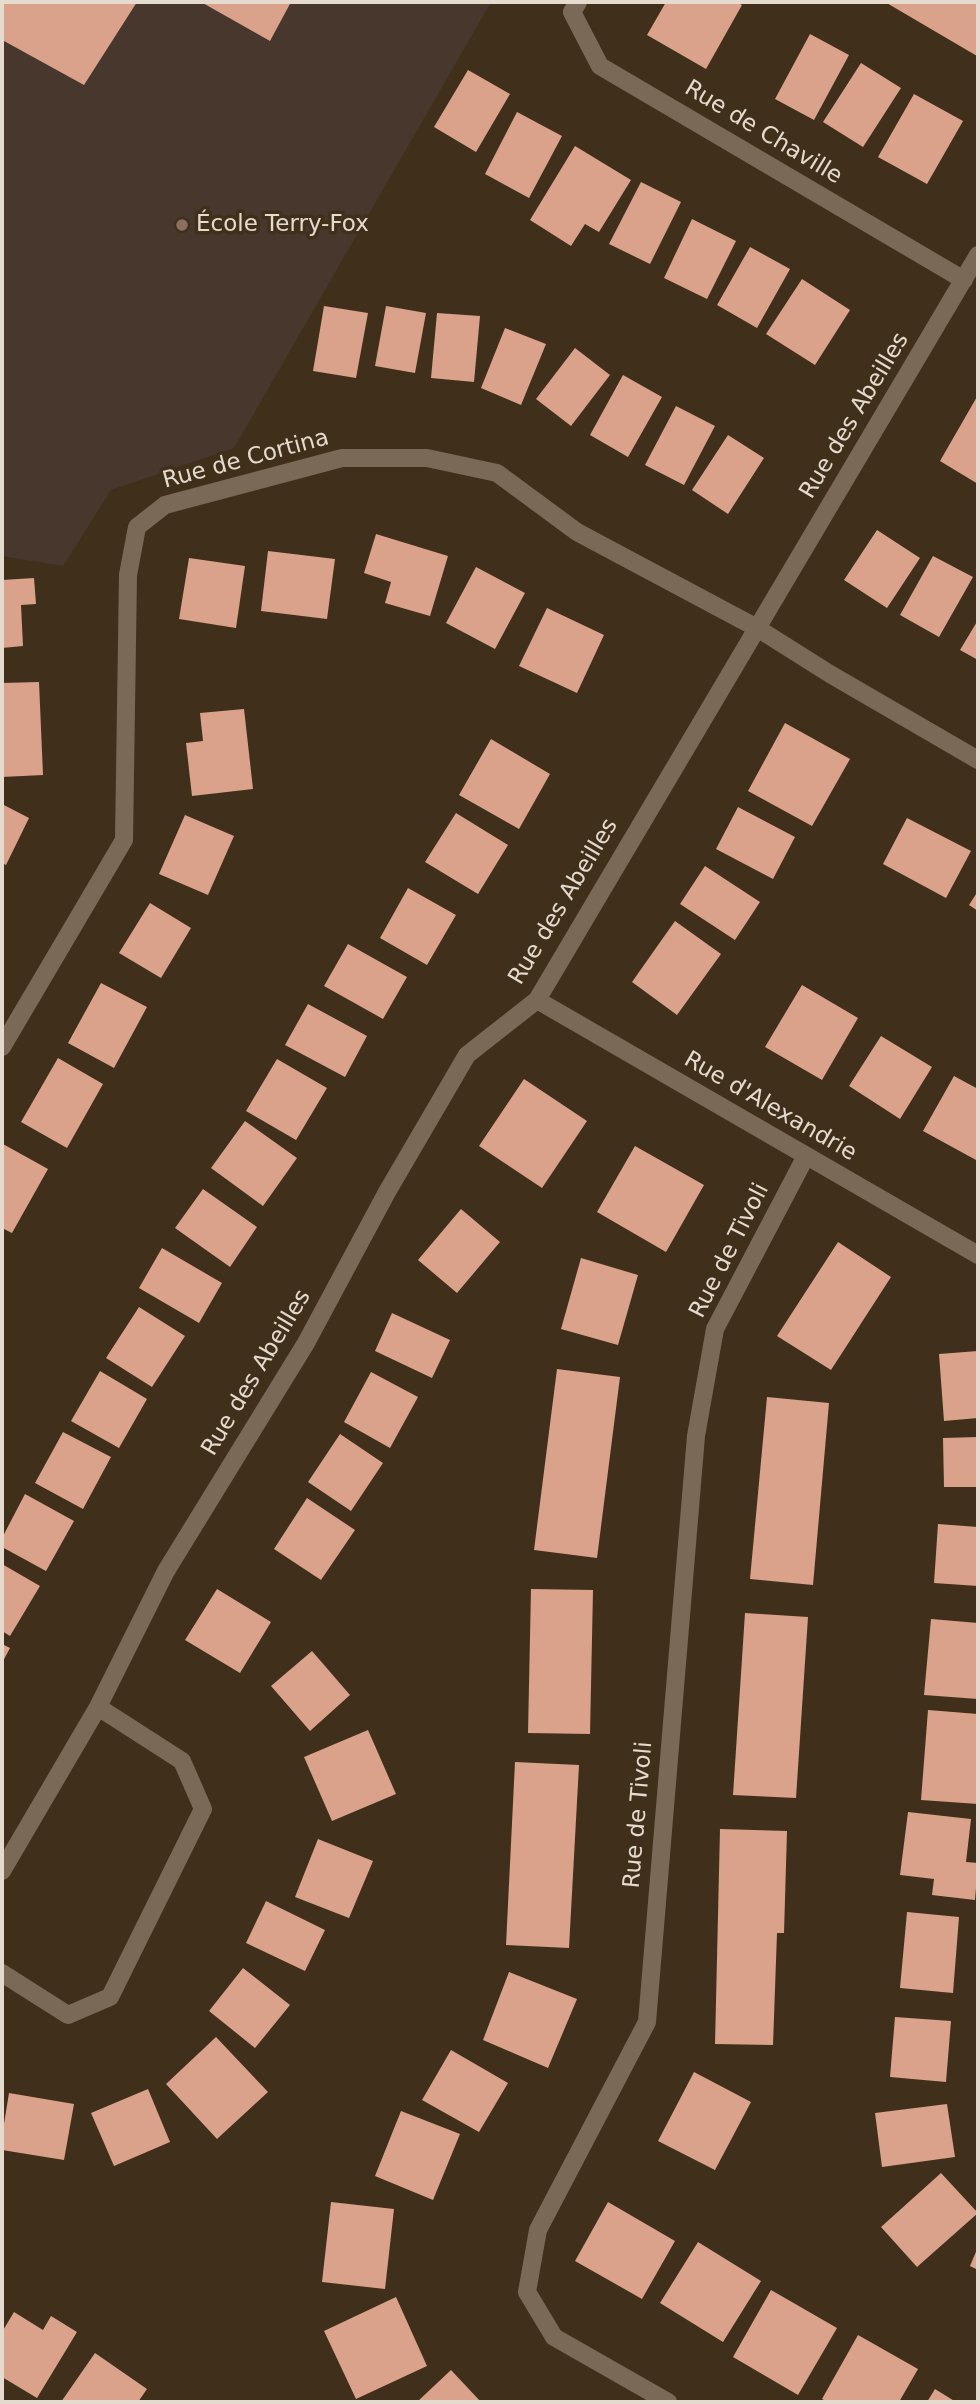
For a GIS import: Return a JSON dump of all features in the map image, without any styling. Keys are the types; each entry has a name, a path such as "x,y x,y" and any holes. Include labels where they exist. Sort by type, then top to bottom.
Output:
{"street":[{"name":"Rue de Chaville","path":"578,2 572,12 600,65 964,280"},
{"name":"Rue des Abeilles","path":"2,1871 98,1707 166,1571 306,1343 387,1192 467,1055 537,1000 978,255"},
{"name":"Rue de Cortina","path":"2,1047 124,840 128,575 137,527 165,505 342,458 427,458 497,473 576,532 757,628 978,760"},
{"name":"Rue d'Alexandrie","path":"537,1000 978,1255"},
{"name":"Rue de Tivoli","path":"668,2402 554,2337 527,2292 538,2230 647,2022 696,1436 715,1329 806,1156"},
{"path":"2,1973 68,2015 110,1997 202,1810 182,1761 98,1707"}],"shaded area":[{"name":"École Terry-Fox","path":"2,2 491,2 234,448 111,490 63,566 2,556"}],"building":[{"path":"2,2 137,2 84,85 4,41 2,45"},
{"path":"201,2 291,2 270,41"},
{"path":"666,2 736,2 742,5 706,69 647,35"},
{"path":"885,2 978,2 977,56"},
{"path":"810,34 849,55 814,120 775,99"},
{"path":"861,63 901,88 863,147 823,122"},
{"path":"468,70 510,94 476,152 434,127"},
{"path":"914,94 963,121 927,184 878,157"},
{"path":"517,112 562,136 529,198 485,174"},
{"path":"575,146 631,180 599,232 585,224 571,246 530,220"},
{"path":"641,182 681,202 650,264 609,244"},
{"path":"692,219 736,241 707,299 664,278"},
{"path":"750,247 790,269 757,328 717,305"},
{"path":"802,279 850,310 815,365 766,334"},
{"path":"324,306 368,313 356,378 313,371"},
{"path":"386,306 426,313 415,373 375,366"},
{"path":"437,313 480,316 474,382 431,378"},
{"path":"505,328 546,344 521,405 481,388"},
{"path":"575,348 610,375 571,426 536,399"},
{"path":"623,375 662,397 628,457 590,435"},
{"path":"978,395 978,484 940,461"},
{"path":"676,406 715,426 684,485 645,465"},
{"path":"728,435 764,458 728,514 692,490"},
{"path":"877,530 920,558 887,608 844,580"},
{"path":"376,534 448,556 430,616 385,603 391,582 364,573"},
{"path":"268,551 335,559 327,619 261,611"},
{"path":"933,556 973,577 939,637 900,615"},
{"path":"189,558 245,566 236,628 179,619"},
{"path":"476,567 525,593 495,649 446,623"},
{"path":"34,578 36,604 21,605 23,646 2,648 2,580"},
{"path":"547,608 604,635 577,693 519,666"},
{"path":"978,620 978,660 960,650"},
{"path":"39,682 43,775 2,777 2,683"},
{"path":"244,709 253,789 192,796 186,743 203,741 200,713"},
{"path":"785,723 850,759 812,826 748,791"},
{"path":"491,739 550,774 519,829 459,795"},
{"path":"2,804 29,818 6,865 2,863"},
{"path":"738,807 795,837 773,879 716,849"},
{"path":"456,813 508,845 478,894 425,862"},
{"path":"185,815 234,836 208,895 159,874"},
{"path":"907,818 971,851 946,898 883,864"},
{"path":"705,866 760,902 735,940 680,904"},
{"path":"408,888 456,915 427,965 380,938"},
{"path":"978,891 978,911 969,905"},
{"path":"150,903 191,928 161,978 119,953"},
{"path":"675,921 721,954 677,1015 632,982"},
{"path":"348,944 407,977 383,1019 324,986"},
{"path":"101,983 147,1007 114,1068 68,1043"},
{"path":"802,985 858,1018 822,1080 765,1047"},
{"path":"308,1004 367,1036 345,1077 285,1045"},
{"path":"881,1036 932,1067 900,1119 849,1086"},
{"path":"58,1058 103,1084 67,1148 21,1122"},
{"path":"277,1059 327,1088 296,1140 246,1111"},
{"path":"954,1076 978,1089 976,1160 923,1131"},
{"path":"524,1079 587,1121 542,1188 479,1146"},
{"path":"245,1121 297,1158 263,1206 211,1168"},
{"path":"3,1144 48,1169 12,1233 2,1228"},
{"path":"635,1146 704,1185 666,1252 597,1212"},
{"path":"203,1189 257,1227 230,1267 175,1228"},
{"path":"461,1209 500,1242 457,1293 418,1260"},
{"path":"838,1242 891,1277 831,1370 777,1336"},
{"path":"162,1248 222,1283 199,1323 139,1288"},
{"path":"581,1258 638,1275 618,1345 561,1329"},
{"path":"139,1307 185,1336 152,1387 106,1358"},
{"path":"392,1313 450,1340 432,1378 375,1351"},
{"path":"978,1351 978,1418 944,1421 939,1354"},
{"path":"557,1369 620,1377 597,1558 534,1550"},
{"path":"100,1371 147,1399 119,1448 71,1421"},
{"path":"371,1372 418,1397 390,1448 344,1422"},
{"path":"767,1397 829,1403 813,1585 750,1579"},
{"path":"63,1432 111,1457 83,1509 35,1483"},
{"path":"340,1434 383,1463 351,1511 308,1482"},
{"path":"978,1437 978,1487 944,1487 943,1438"},
{"path":"25,1494 74,1521 46,1571 2,1547 2,1538"},
{"path":"307,1498 355,1530 321,1580 274,1549"},
{"path":"938,1524 978,1527 978,1586 934,1583"},
{"path":"2,1564 40,1586 10,1636 2,1631"},
{"path":"217,1589 271,1622 240,1673 185,1640"},
{"path":"531,1589 593,1590 590,1734 528,1733"},
{"path":"745,1613 808,1617 796,1798 733,1795"},
{"path":"931,1619 978,1623 978,1699 924,1695"},
{"path":"2,1644 10,1648 2,1663"},
{"path":"312,1651 350,1695 310,1731 271,1686"},
{"path":"928,1710 978,1714 978,1804 921,1800"},
{"path":"368,1730 396,1794 332,1821 304,1757"},
{"path":"515,1762 579,1765 569,1948 506,1945"},
{"path":"908,1812 971,1819 966,1862 978,1863 975,1900 932,1895 934,1879 900,1875"},
{"path":"720,1829 787,1831 784,1933 777,1933 773,2045 715,2044"},
{"path":"318,1839 373,1861 349,1918 295,1897"},
{"path":"266,1901 325,1930 305,1971 246,1943"},
{"path":"907,1912 959,1917 953,1993 900,1988"},
{"path":"243,1968 290,2005 255,2048 209,2011"},
{"path":"509,1972 577,1999 548,2068 483,2040"},
{"path":"895,2017 951,2021 946,2082 890,2077"},
{"path":"216,2037 268,2092 217,2139 166,2084"},
{"path":"451,2050 508,2083 479,2132 422,2100"},
{"path":"694,2072 751,2102 715,2170 658,2141"},
{"path":"148,2089 170,2142 114,2166 91,2113"},
{"path":"9,2093 74,2104 64,2160 2,2150"},
{"path":"947,2104 955,2157 882,2167 875,2113"},
{"path":"401,2111 460,2134 433,2200 375,2176"},
{"path":"941,2173 978,2213 917,2267 881,2227"},
{"path":"331,2202 394,2209 385,2289 322,2282"},
{"path":"608,2202 675,2241 642,2299 575,2261"},
{"path":"698,2242 761,2281 723,2342 660,2303"},
{"path":"978,2247 978,2270 970,2266"},
{"path":"771,2290 837,2328 798,2395 733,2357"},
{"path":"396,2297 427,2366 356,2399 324,2331"},
{"path":"14,2312 43,2330 51,2316 77,2332 37,2398 2,2377 2,2332"},
{"path":"858,2335 918,2369 899,2402 828,2402 822,2399"},
{"path":"95,2353 147,2389 138,2402 61,2402"},
{"path":"451,2370 481,2402 417,2402"},
{"path":"935,2389 956,2402 927,2402"}],"place":[{"name":"École Terry-Fox","path":"182,225"}]}
